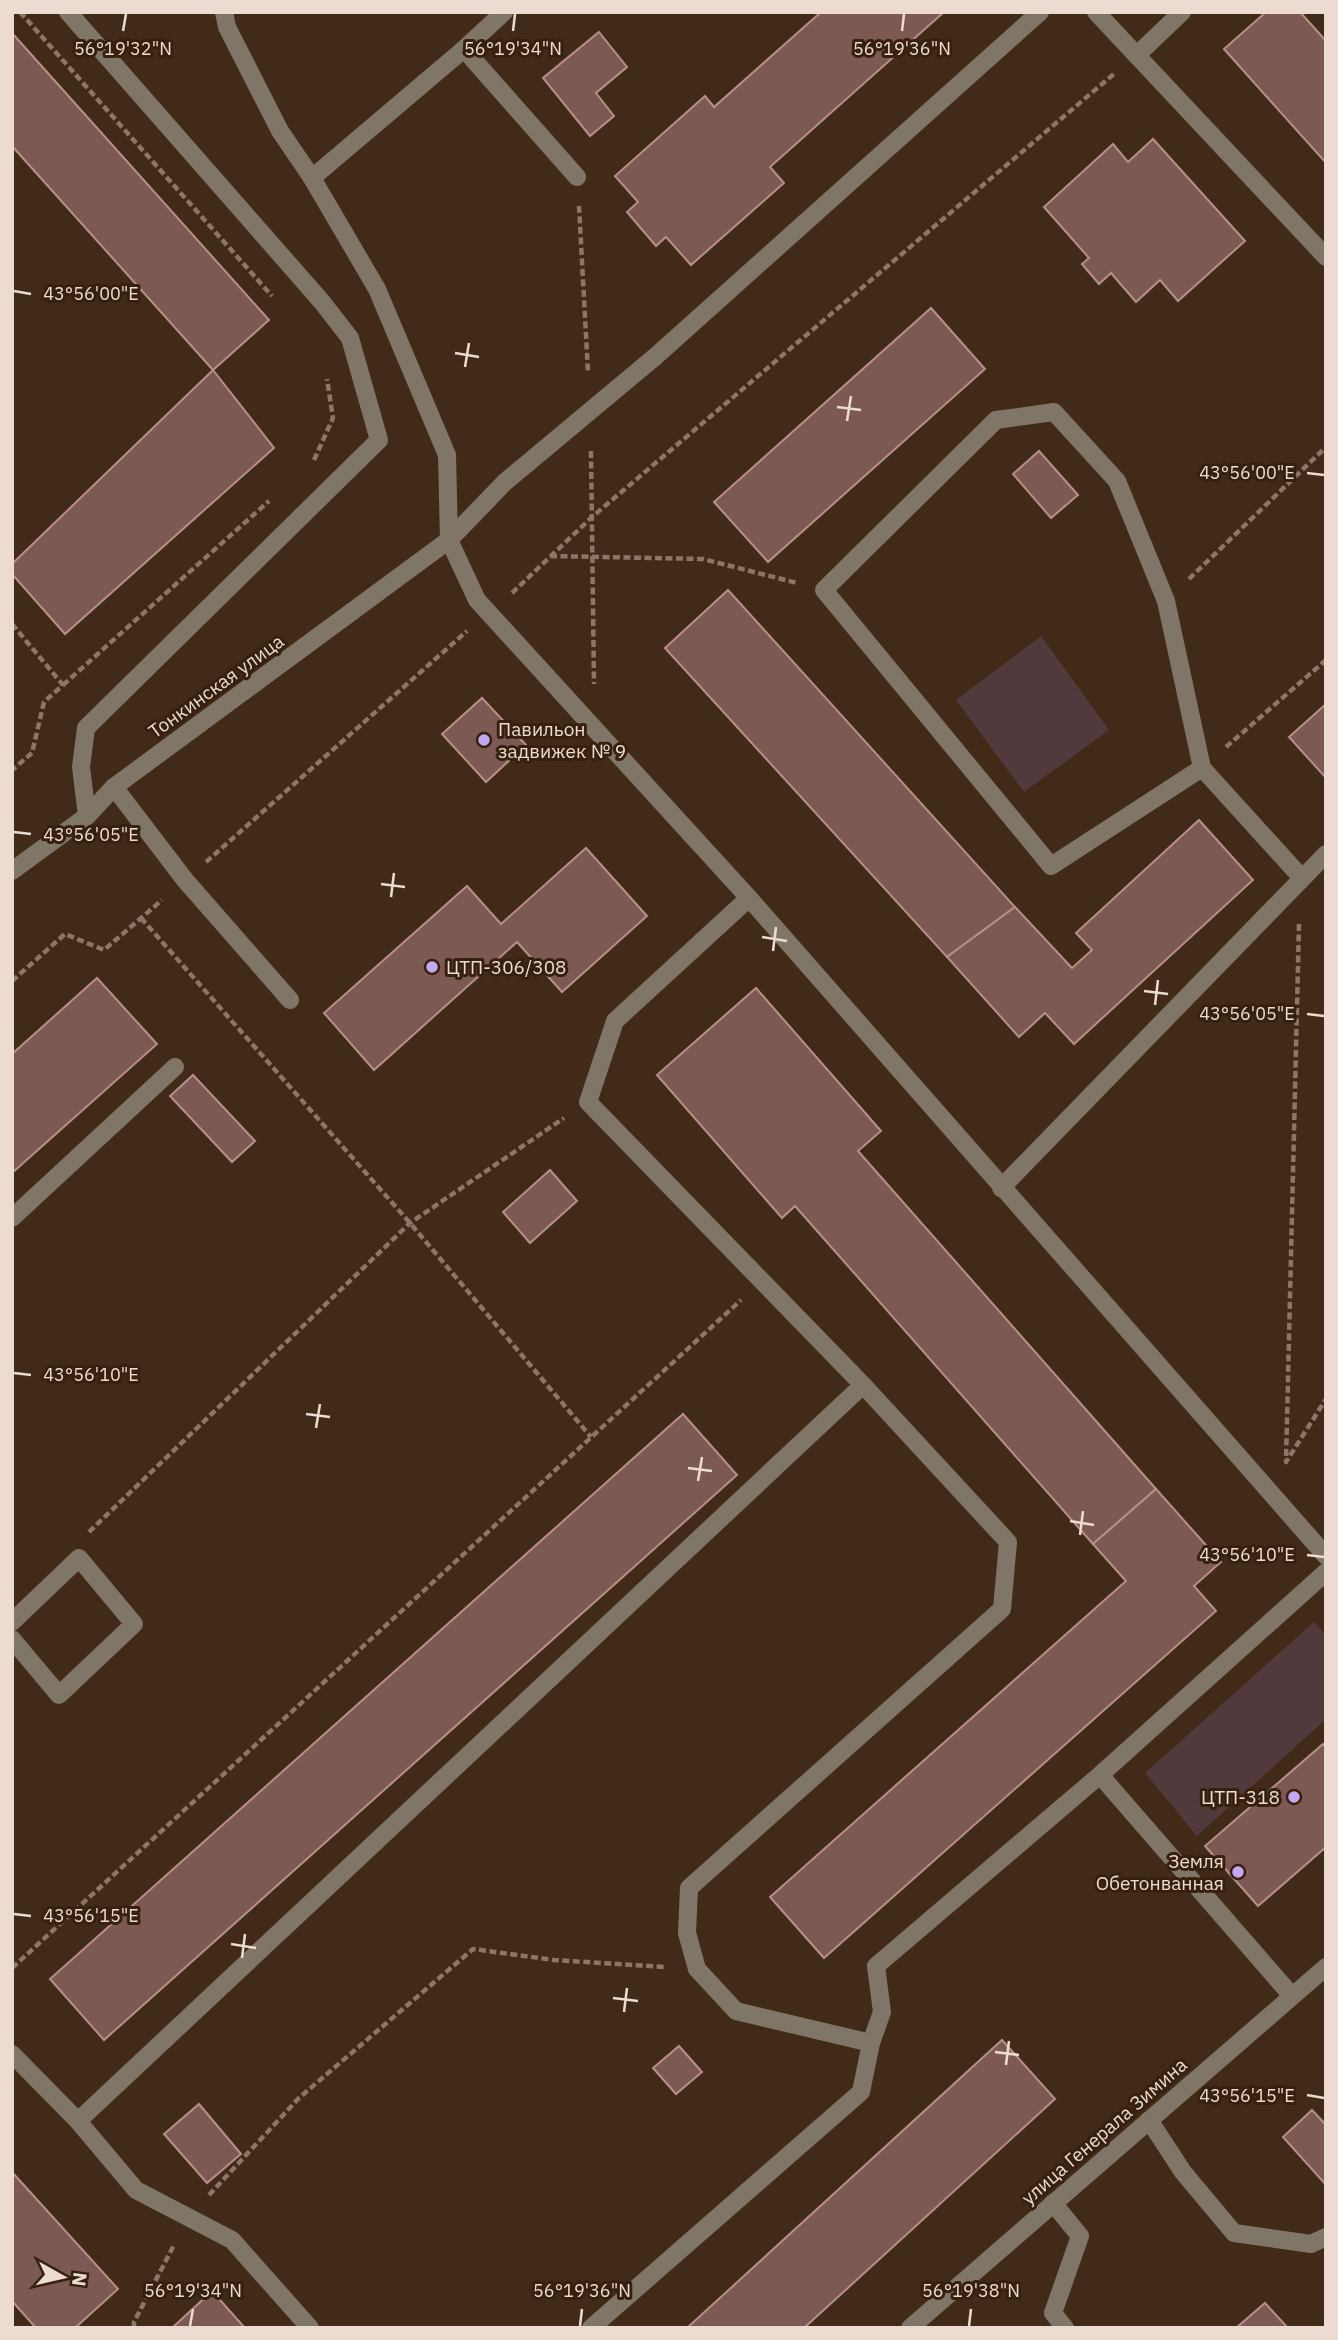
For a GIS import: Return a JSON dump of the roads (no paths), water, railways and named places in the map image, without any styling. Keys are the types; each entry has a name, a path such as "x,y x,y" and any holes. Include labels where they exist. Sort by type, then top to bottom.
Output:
{"street":[{"path":"68,12 322,302 350,338 379,440 86,728 81,767 87,816"},
{"path":"224,12 227,27 280,131 312,178 377,289 447,455 449,540 477,600 749,898 1000,1188 1326,1556"},
{"path":"312,178 464,50 504,12"},
{"name":"Тонкинская улица","path":"12,871 87,816 114,787 449,540 505,482 656,356 1040,12"},
{"path":"1096,12 1326,257"},
{"path":"1137,55 1182,12"},
{"path":"464,50 577,177"},
{"path":"1202,768 1051,866 824,590 996,420 1054,412 1117,481 1166,601 1202,768 1301,877"},
{"path":"114,787 185,880 290,1000"},
{"path":"1000,1188 1326,854"},
{"path":"749,898 615,1021 588,1102 863,1385 1007,1542 1002,1609 689,1888 687,1933 697,1969 736,2011 871,2043"},
{"path":"12,1218 175,1067"},
{"path":"78,2121 863,1385"},
{"path":"12,1622 79,1558 134,1624 59,1695 12,1639"},
{"path":"591,2328 861,2092 871,2043 883,2012 876,1966 1100,1775 1326,1572"},
{"path":"1100,1775 1292,1996"},
{"name":"улица Генерала Зимина","path":"910,2328 1326,1967"},
{"path":"12,2054 78,2121 136,2190 232,2240 310,2328"},
{"path":"1149,2120 1183,2172 1234,2233 1311,2244 1326,2237"},
{"path":"1053,2203 1080,2236 1053,2313 1065,2328"}],"place":[{"name":"Павильон задвижек № 9","path":"484,740"},
{"name":"ЦТП-306/308","path":"432,967"},
{"name":"ЦТП-318","path":"1294,1797"},
{"name":"Земля Обетонванная","path":"1238,1872"}]}
